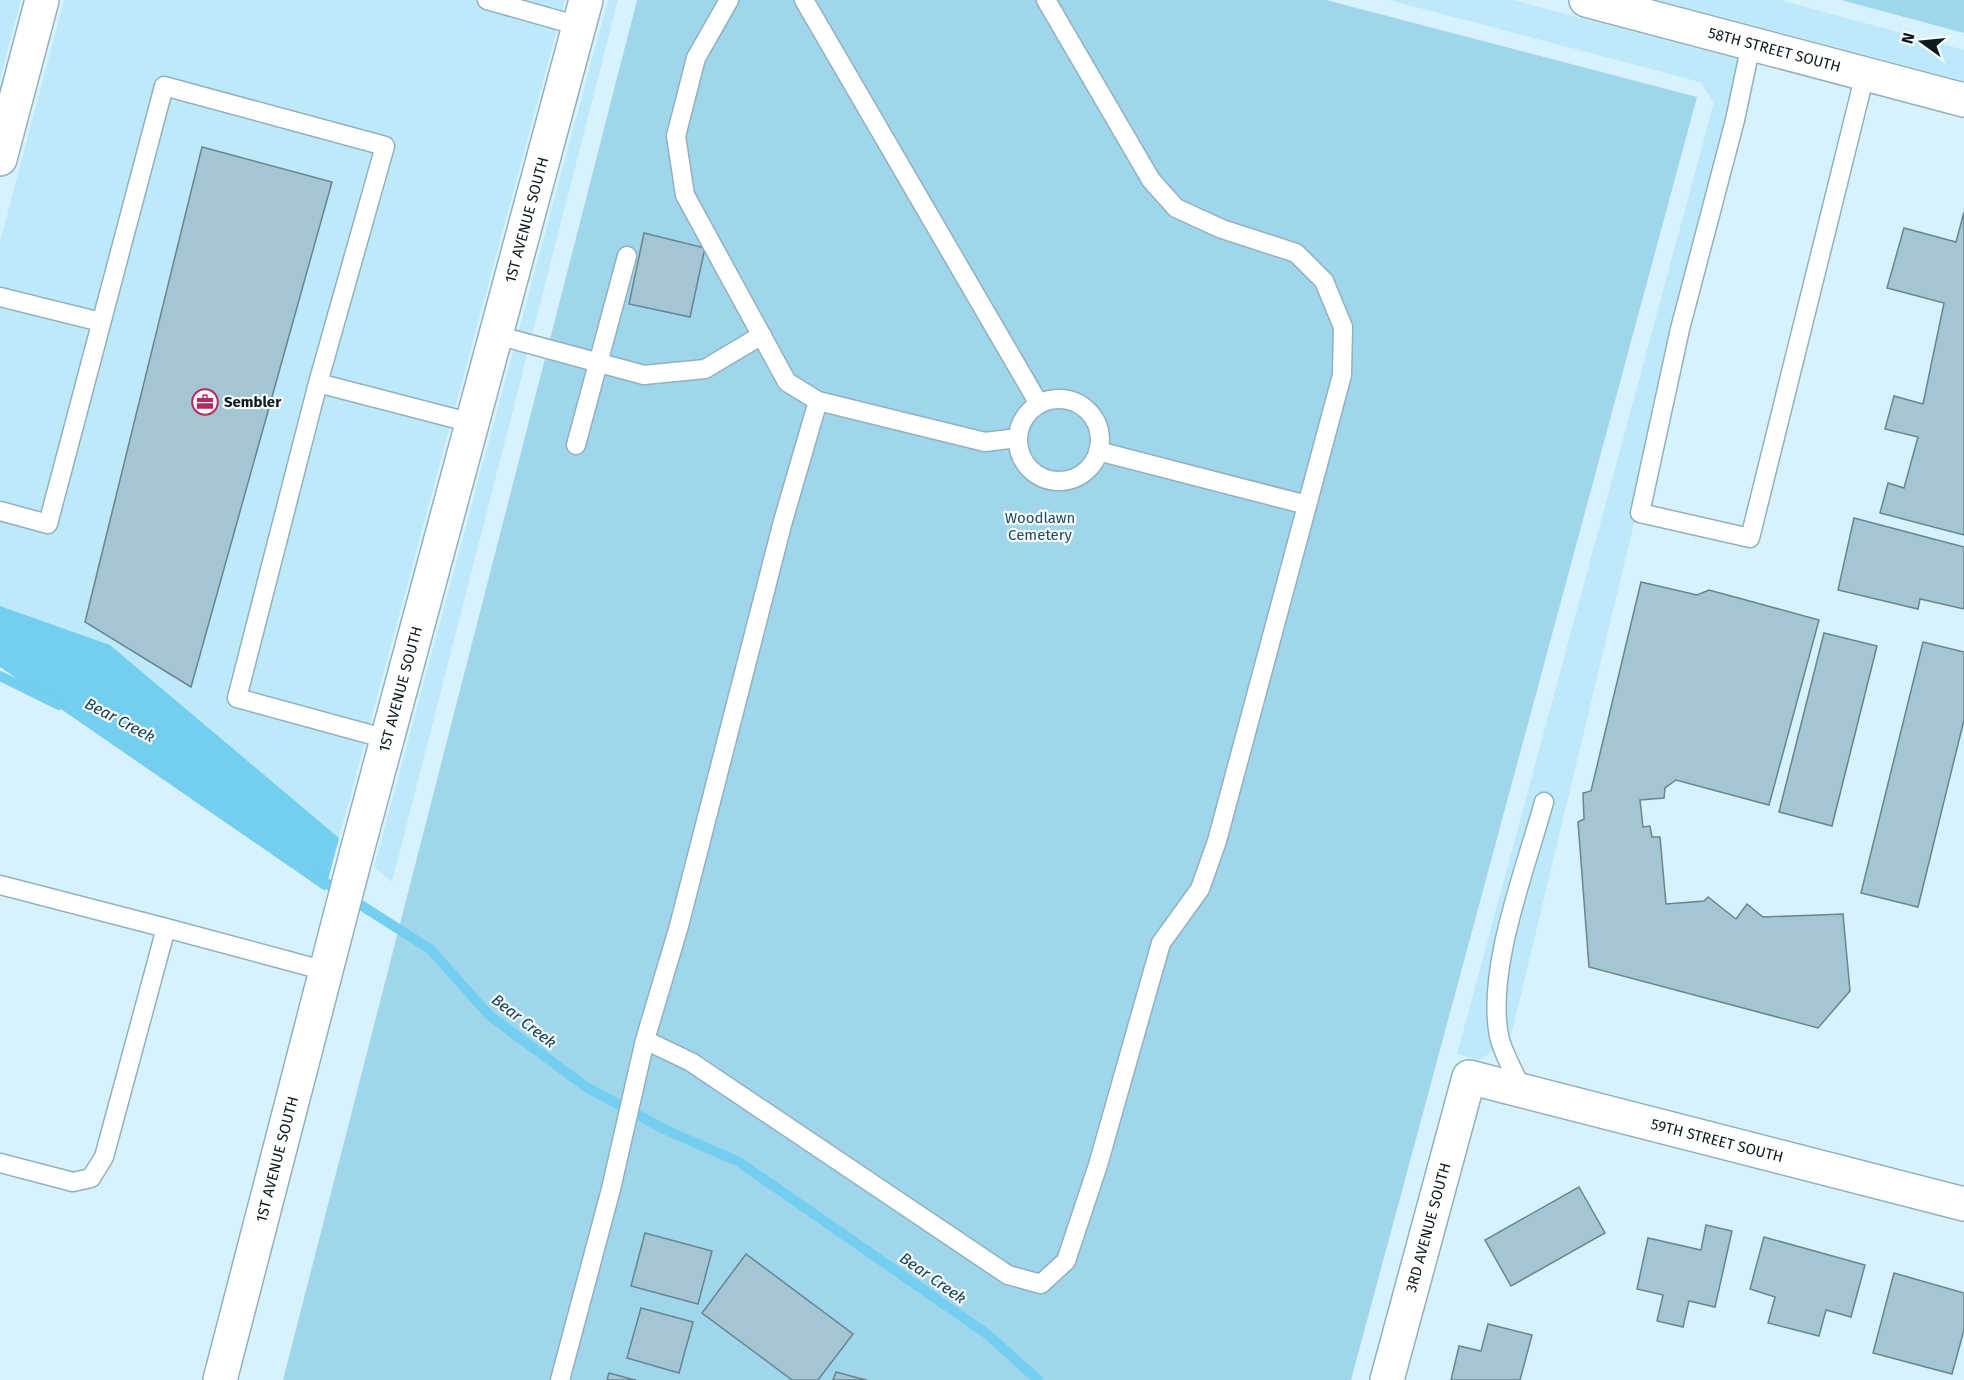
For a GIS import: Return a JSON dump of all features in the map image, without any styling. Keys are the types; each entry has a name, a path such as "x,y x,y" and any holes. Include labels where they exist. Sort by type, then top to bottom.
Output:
{"main road":[{"path":"0,159 6,109 42,0"},
{"name":"58TH STREET SOUTH","path":"1586,0 1964,100"},
{"name":"1ST AVENUE SOUTH","path":"220,1380 357,851 583,13"},
{"name":"59TH STREET SOUTH","path":"1469,1077 1964,1204"},
{"name":"3RD AVENUE SOUTH","path":"1387,1380 1469,1077"}],"lane":[{"path":"487,0 583,13"},
{"path":"729,0 696,58 675,136 685,195 787,382 818,401 985,442 1018,438"},
{"path":"804,0 1039,404"},
{"path":"645,1040 691,1062 1008,1275 1041,1284 1066,1261 1098,1165 1161,943 1200,889 1217,842 1342,375 1343,327 1324,281 1296,253 1222,229 1176,208 1150,180 1046,0"},
{"path":"1751,44 1735,120 1680,328 1640,513 1749,538 1865,74"},
{"path":"0,511 48,524 164,86 385,146 318,383 237,698 387,739"},
{"path":"576,445 627,256"},
{"path":"0,297 101,322"},
{"path":"496,335 644,375 705,369 762,335"},
{"path":"318,383 472,423"},
{"path":"1052,399 1066,399 1090,412 1097,424 1100,437 1098,451 1084,472 1072,479 1053,480 1035,473 1026,464 1018,438 1028,413 1039,404 1052,399"},
{"path":"560,1380 617,1162 645,1040 679,926 783,521 818,401"},
{"path":"1098,451 1307,505"},
{"path":"1523,1091 1500,1039 1496,1014 1503,950 1545,802"},
{"path":"0,885 166,928 327,965"},
{"path":"0,1163 73,1182 91,1178 104,1157 166,928"}],"shaded area":[{"path":"0,0 21,0 0,78"},
{"path":"64,0 565,0 339,838 110,645 0,606 0,242"},
{"path":"608,0 618,0 392,882 374,867"},
{"path":"1389,0 1513,0 1745,61 1510,1040 1479,1060 1457,1054 1714,102 1700,82"},
{"path":"1658,0 1780,0 1964,50 1964,81"}],"green space":[{"name":"Woodlawn Cemetery","path":"637,0 1326,0 1697,97 1351,1380 283,1380"},
{"path":"1841,0 1964,0 1964,33"}],"water":[{"path":"0,606 110,645 339,838 325,891 0,667"}],"building":[{"name":"Sembler","path":"202,147 332,182 191,687 85,622"},
{"path":"1964,212 1964,535 1880,513 1888,483 1904,488 1918,437 1885,429 1894,396 1923,404 1944,303 1887,288 1904,228 1956,242"},
{"path":"644,233 705,248 690,317 629,304"},
{"path":"1854,518 1964,547 1964,609 1920,599 1918,609 1838,590"},
{"path":"1641,582 1697,595 1709,590 1819,620 1769,805 1676,780 1665,788 1664,798 1640,800 1643,827 1650,826 1652,837 1660,837 1666,904 1704,901 1708,897 1736,919 1747,904 1763,917 1843,914 1850,991 1818,1028 1589,967 1578,822 1584,819 1583,793 1591,791"},
{"path":"1824,633 1877,646 1832,826 1779,812"},
{"path":"1923,642 1964,652 1964,720 1918,907 1861,893"},
{"path":"1579,1187 1605,1233 1511,1286 1485,1240"},
{"path":"1706,1225 1732,1231 1715,1307 1689,1301 1683,1327 1657,1321 1663,1295 1637,1289 1648,1238 1701,1250"},
{"path":"645,1233 712,1251 698,1304 631,1286"},
{"path":"1764,1237 1865,1265 1851,1317 1826,1310 1819,1336 1768,1323 1775,1297 1750,1289"},
{"path":"746,1254 853,1334 818,1380 792,1380 702,1313"},
{"path":"1894,1273 1964,1293 1964,1330 1952,1374 1873,1353"},
{"path":"641,1308 693,1322 679,1373 627,1358"},
{"path":"1488,1324 1532,1335 1520,1380 1451,1380 1459,1346 1481,1351"},
{"path":"836,1372 858,1378 867,1380 833,1380"},
{"path":"609,1373 631,1379 636,1380 607,1380"}],"waterway":[{"name":"Bear Creek","path":"0,676 59,705"},
{"name":"Bear Creek","path":"315,876 430,949 490,1016 586,1087 666,1130 739,1162 987,1334 1038,1380"}],"place":[{"name":"Sembler","path":"205,402"}]}
